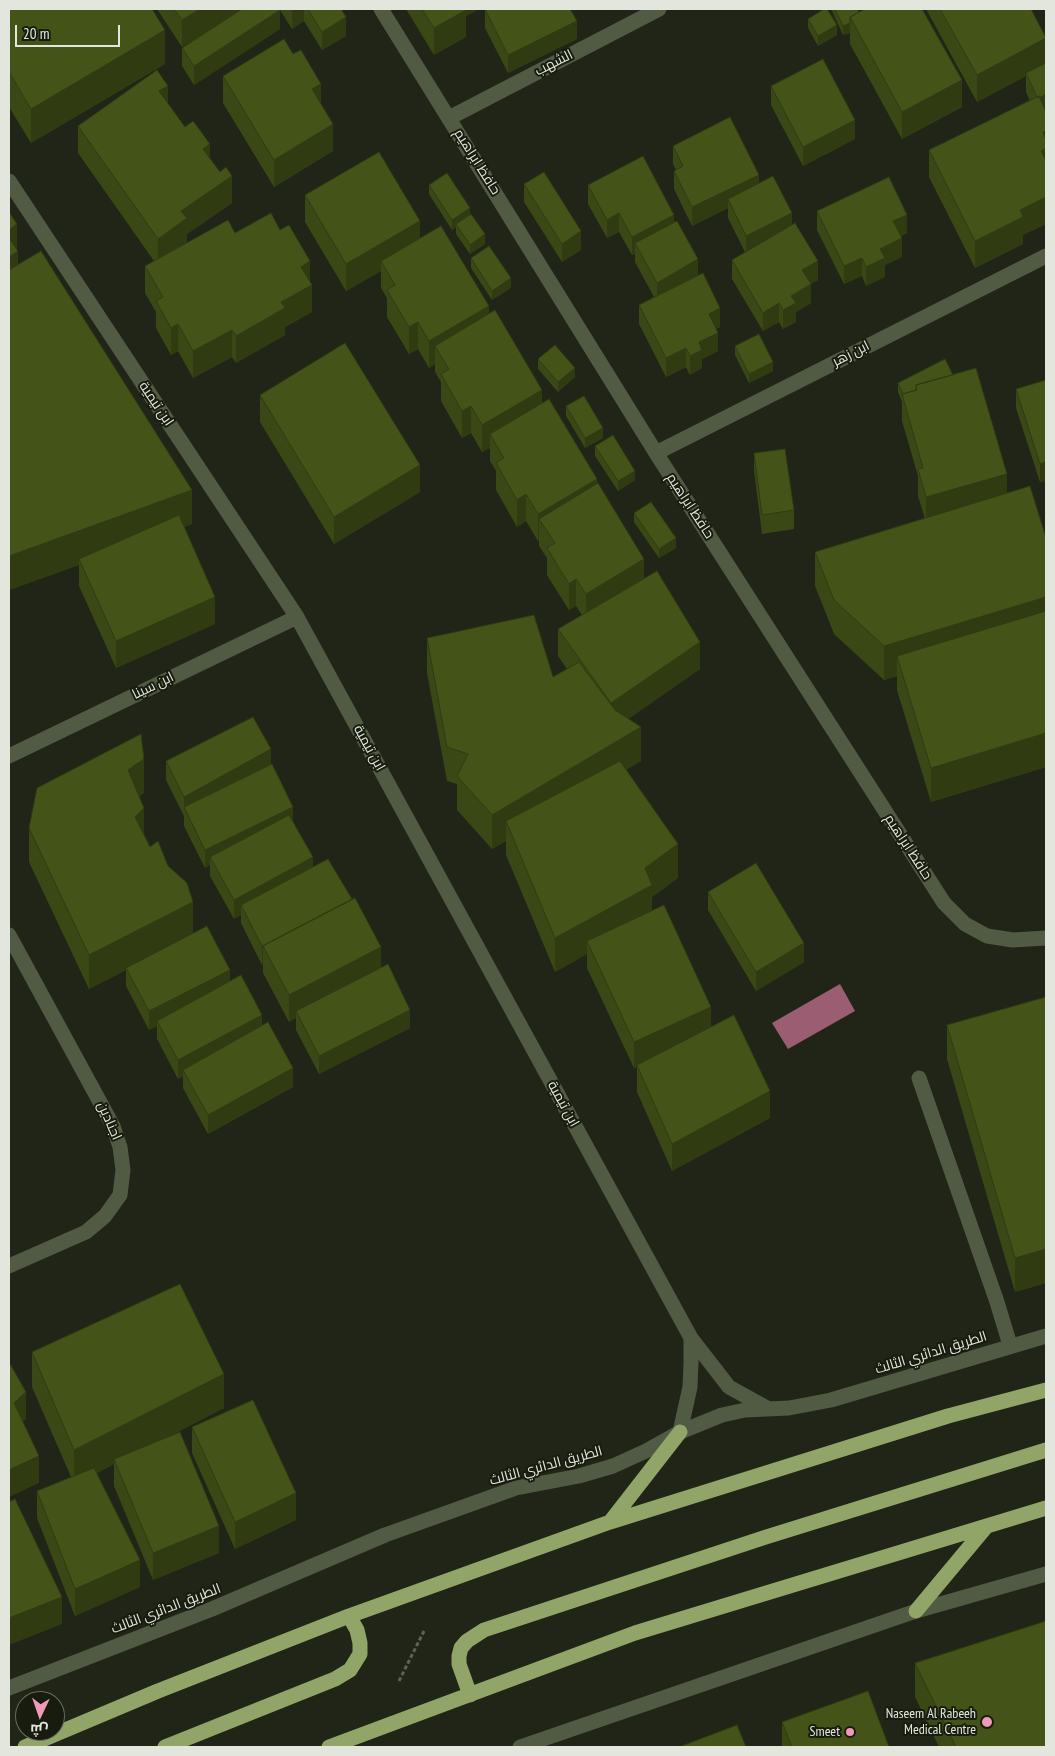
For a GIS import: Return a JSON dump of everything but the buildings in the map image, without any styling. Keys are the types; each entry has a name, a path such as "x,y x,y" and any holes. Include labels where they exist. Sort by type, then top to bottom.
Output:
{"highway":[{"path":"25,1747 158,1691 349,1616 610,1522 948,1416 1046,1390"},
{"path":"610,1522 680,1432"},
{"path":"470,1695 459,1664 459,1656 461,1648 484,1630 766,1537 1046,1450"},
{"path":"329,1747 635,1633 1046,1508"},
{"path":"916,1611 986,1527"},
{"path":"165,1747 335,1679 350,1670 360,1654 360,1643 357,1630 349,1616"}],"street":[{"name":"حافظ ابراهيم","path":"381,9 656,453 944,903 964,924 987,936 1013,940 1046,938"},
{"name":"الشهب","path":"449,118 659,9"},
{"name":"ابن تيمية","path":"9,181 297,616 691,1338 729,1387 767,1408"},
{"name":"ابن زهر","path":"656,453 1046,256"},
{"name":"ابن سينا","path":"9,756 297,616"},
{"name":"اجنادين","path":"9,934 113,1126 120,1147 124,1170 120,1195 105,1216 86,1232 9,1266"},
{"path":"919,1078 997,1302 1010,1345"},
{"name":"الطريق الدائري الثالث","path":"9,1688 212,1609 386,1535 516,1488 579,1476 613,1466 646,1451 680,1432 722,1415 745,1410 796,1407 831,1400 1010,1345 1046,1336"},
{"name":"ابن تيمية","path":"680,1432 690,1387 692,1363 691,1338"},
{"path":"520,1747 916,1611 1046,1574"}],"path":[{"path":"399,1681 424,1631"}],"shaded area":[{"path":"840,984 855,1011 788,1049 772,1023"}],"place":[{"name":"Naseem Al Rabeeh Medical Centre","path":"987,1722"},
{"name":"Smeet","path":"850,1732"}]}
